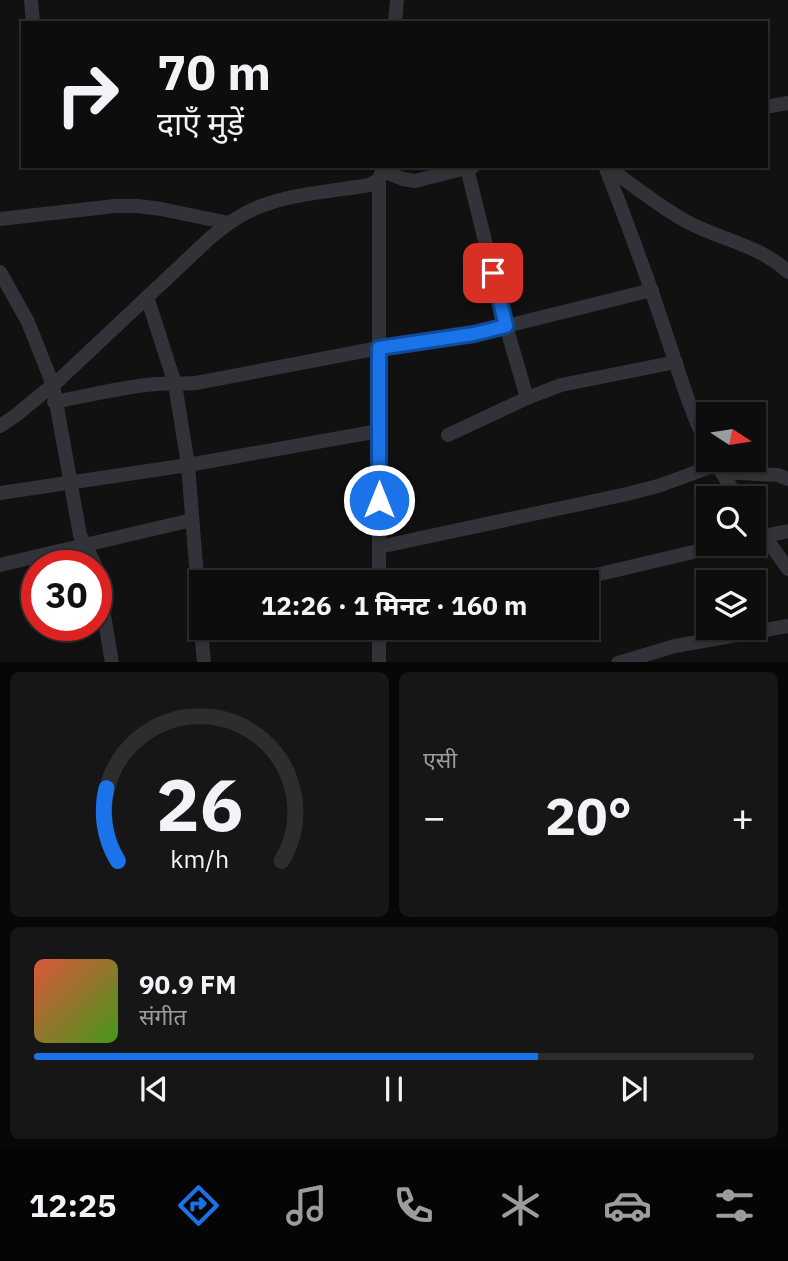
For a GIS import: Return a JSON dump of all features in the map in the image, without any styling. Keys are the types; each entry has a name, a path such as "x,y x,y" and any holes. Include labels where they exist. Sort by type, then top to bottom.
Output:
{"street":[{"path":"31,0 33,21"},
{"path":"395,21 397,0"},
{"path":"768,107 788,103"},
{"path":"382,172 415,181 467,168"},
{"path":"471,168 506,326 527,398"},
{"path":"607,168 696,420"},
{"path":"609,168 682,219 762,253 788,272"},
{"path":"0,426 52,386 229,223 267,204 370,185 382,172"},
{"path":"379,570 382,172"},
{"path":"0,219 115,206 138,206 229,223"},
{"path":"0,272 4,289 28,322 52,386 80,535 87,550"},
{"path":"54,402 144,385 196,383 379,348 474,334 652,290"},
{"path":"147,297 175,384 188,466 196,570"},
{"path":"448,435 561,385 676,362"},
{"path":"0,493 188,466 379,431"},
{"path":"379,547 626,494 699,472"},
{"path":"758,472 788,479"},
{"path":"0,565 192,520"},
{"path":"766,536 788,531"},
{"path":"766,545 788,569"},
{"path":"599,574 696,551"},
{"path":"621,662 675,646 788,626"},
{"path":"202,640 204,662"},
{"path":"379,640 379,662"},
{"path":"108,641 112,662"}],"route":[{"path":"379,500 379,348 474,334 506,326 493,273"}]}
